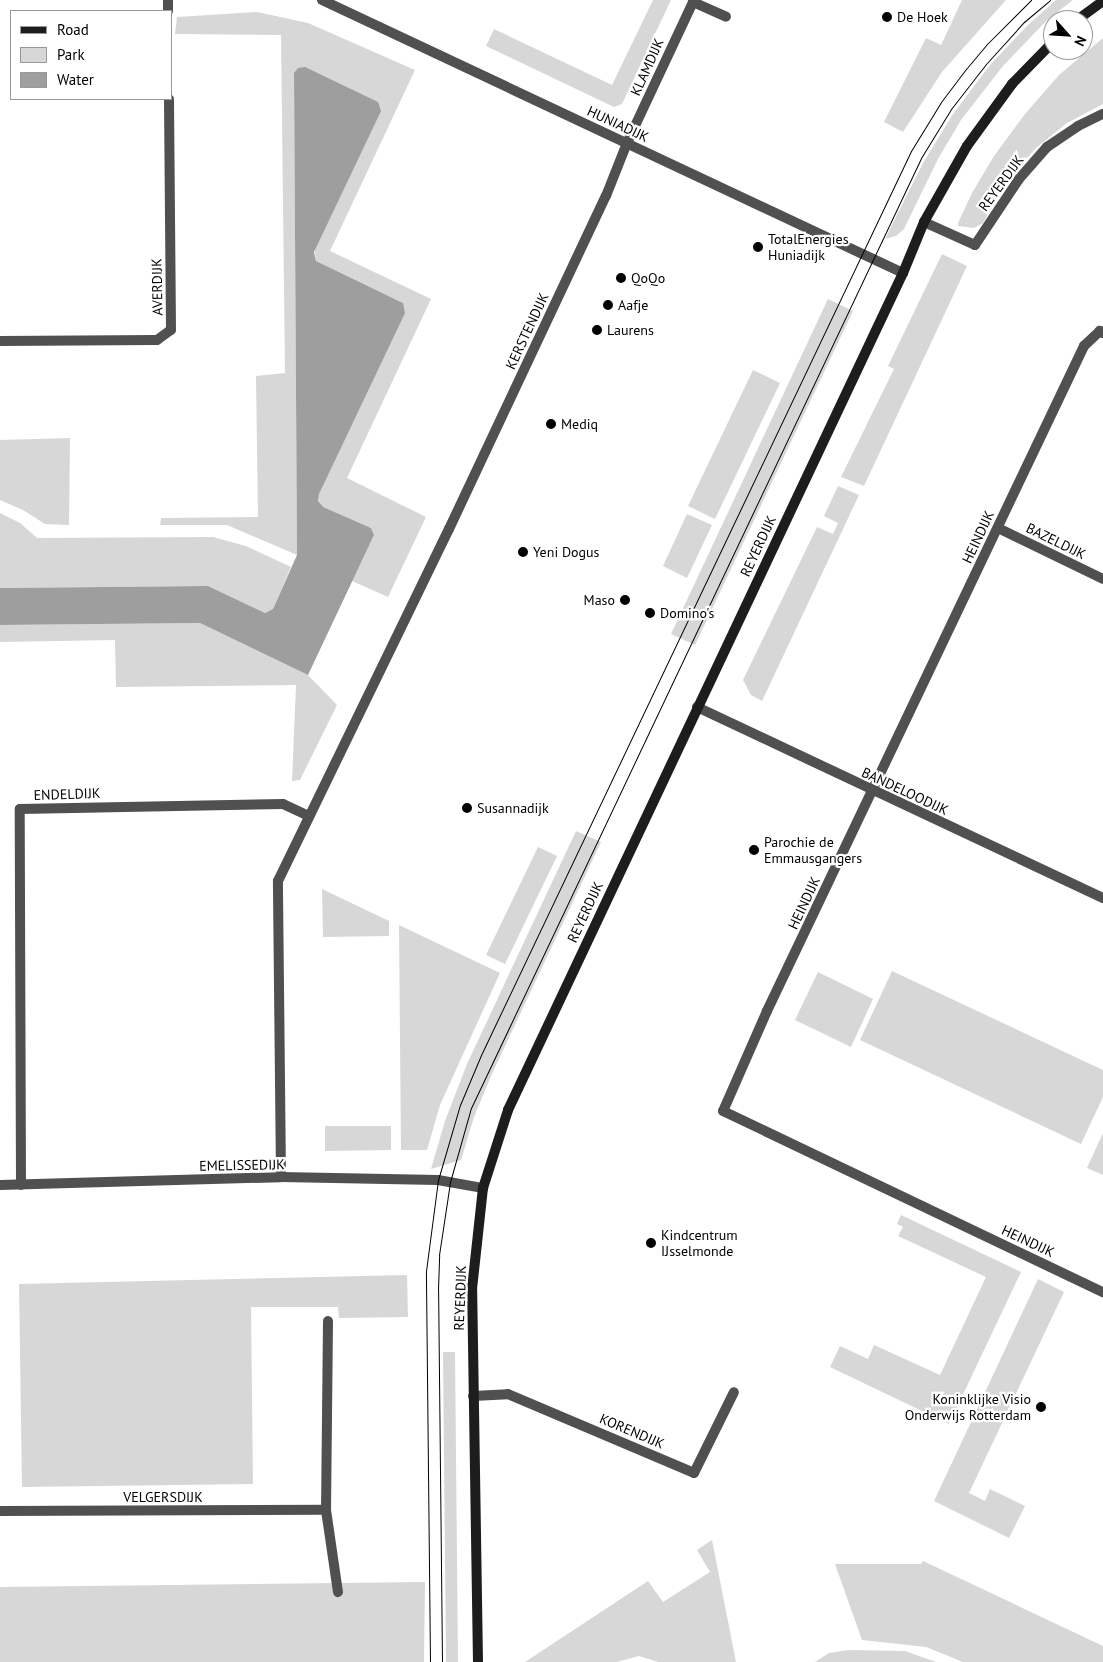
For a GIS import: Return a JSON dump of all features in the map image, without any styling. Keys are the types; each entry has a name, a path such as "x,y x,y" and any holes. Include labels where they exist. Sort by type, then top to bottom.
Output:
{"street":[{"name":"HUNIADIJK","path":"322,0 903,273"},
{"name":"KLAMDIJK","path":"628,143 693,1 726,17"},
{"path":"1091,10 1103,1"},
{"name":"REYERDIJK","path":"478,1662 472,1289 483,1188 508,1110 903,273 924,222 967,146 1012,84 1043,52"},
{"name":"AVERDIJK","path":"0,342 157,340 171,330 169,100"},
{"name":"REYERDIJK","path":"924,222 975,245 1019,179 1046,147 1078,126 1103,114"},
{"name":"KERSTENDIJK","path":"310,816 449,529 606,196 628,143"},
{"name":"HEINDIJK","path":"1101,332 1084,346 872,790 722,1111 1103,1292"},
{"name":"BAZELDIJK","path":"998,528 1103,579"},
{"name":"BANDELOODIJK","path":"697,707 1103,898"},
{"name":"ENDELDIJK","path":"21,1185 20,809 283,804 310,816"},
{"path":"281,1177 278,881 310,816"},
{"name":"EMELISSEDIJK","path":"0,1185 281,1177 431,1180 483,1188"},
{"path":"328,1320 326,1510 338,1592"},
{"name":"KORENDIJK","path":"473,1396 508,1394 694,1472 734,1392"},
{"name":"VELGERSDIJK","path":"0,1511 326,1510"}],"green space":[{"path":"653,0 671,0 622,104 614,107 486,46 494,29 612,85"},
{"path":"962,0 1006,0 942,72 903,132 884,122 926,38 941,45"},
{"path":"1056,0 1073,0 1060,10 1045,10"},
{"path":"257,12 308,23 415,70 330,251 431,299 347,478 426,517 388,597 352,581 374,535 371,528 322,507 318,501 319,494 403,303 316,261 294,73 297,555 227,525 160,525 161,518 258,517 256,376 285,373 281,35 175,34 177,17"},
{"path":"1043,12 1043,24 1003,66 961,120 938,159 904,229 896,236 885,239 923,163 953,114 990,65"},
{"path":"1103,38 1103,104 1067,123 1036,148 1005,183 983,223 974,228 958,226 972,193 994,156 1025,114 1059,75 1077,60 1093,60 1093,46"},
{"path":"942,254 967,266 864,486 841,477 894,369 888,366"},
{"path":"828,299 853,311 695,645 671,634"},
{"path":"753,370 780,383 715,519 688,506"},
{"path":"70,438 69,525 45,524 23,510 0,500 0,440"},
{"path":"838,486 859,495 762,701 751,695 743,680 817,527 833,534 838,523 824,516"},
{"path":"0,513 20,523 37,538 213,537 246,546 291,567 273,609 265,613 208,586 0,588"},
{"path":"687,514 712,525 687,578 663,566"},
{"path":"200,623 308,675 337,705 300,780 292,781 296,685 116,687 115,640 0,642 0,625"},
{"path":"576,831 601,842 491,1076 474,1117 461,1160 431,1169 445,1121 467,1064"},
{"path":"538,847 557,856 505,964 486,955"},
{"path":"322,889 389,921 389,936 323,937"},
{"path":"399,925 500,973 440,1105 427,1150 401,1150"},
{"path":"892,971 1103,1070 1103,1097 1081,1144 860,1040"},
{"path":"818,972 873,999 851,1047 795,1020"},
{"path":"325,1126 391,1126 391,1150 325,1151"},
{"path":"1103,1133 1103,1175 1087,1168"},
{"path":"901,1215 1021,1272 949,1424 830,1367 840,1346 868,1359 874,1345 940,1375 986,1277 898,1236 903,1227 897,1224"},
{"path":"407,1275 408,1317 339,1318 338,1307 251,1307 253,1484 22,1487 19,1284"},
{"path":"1038,1279 1064,1292 969,1493 985,1501 990,1489 1025,1506 1009,1538 934,1501"},
{"path":"443,1352 455,1352 458,1662 446,1662"},
{"path":"712,1540 736,1662 658,1662 639,1656 617,1662 525,1662 648,1581 663,1602 710,1572 697,1550"},
{"path":"923,1561 1103,1646 1103,1662 963,1662 926,1647 862,1640 835,1564 921,1564"},
{"path":"425,1582 424,1662 0,1662 0,1587"},
{"path":"849,1650 905,1651 936,1662 815,1662 829,1653"}],"water":[{"path":"305,67 378,102 381,111 314,252 316,261 403,303 405,313 319,494 318,501 323,507 371,528 374,535 308,675 200,623 0,625 0,588 208,586 265,613 273,609 297,555 294,73 298,68"}],"tram line":[{"path":"430,1662 426,1271 438,1180 460,1105 481,1055 911,151 941,102 966,69 988,43 1031,0"},
{"path":"442,1662 439,1255 450,1182 471,1108 921,158 951,109 986,64 1024,22 1050,0"}],"place":[{"name":"De Hoek","path":"887,17"},
{"name":"TotalEnergies Huniadijk","path":"758,247"},
{"name":"QoQo","path":"621,278"},
{"name":"Aafje","path":"608,305"},
{"name":"Laurens","path":"597,330"},
{"name":"Mediq","path":"551,424"},
{"name":"Yeni Dogus","path":"523,552"},
{"name":"Maso","path":"625,600"},
{"name":"Domino's","path":"650,613"},
{"name":"Susannadijk","path":"467,808"},
{"name":"Parochie de Emmausgangers","path":"754,850"},
{"name":"Kindcentrum IJsselmonde","path":"651,1243"},
{"name":"Koninklijke Visio Onderwijs Rotterdam","path":"1041,1407"}]}
